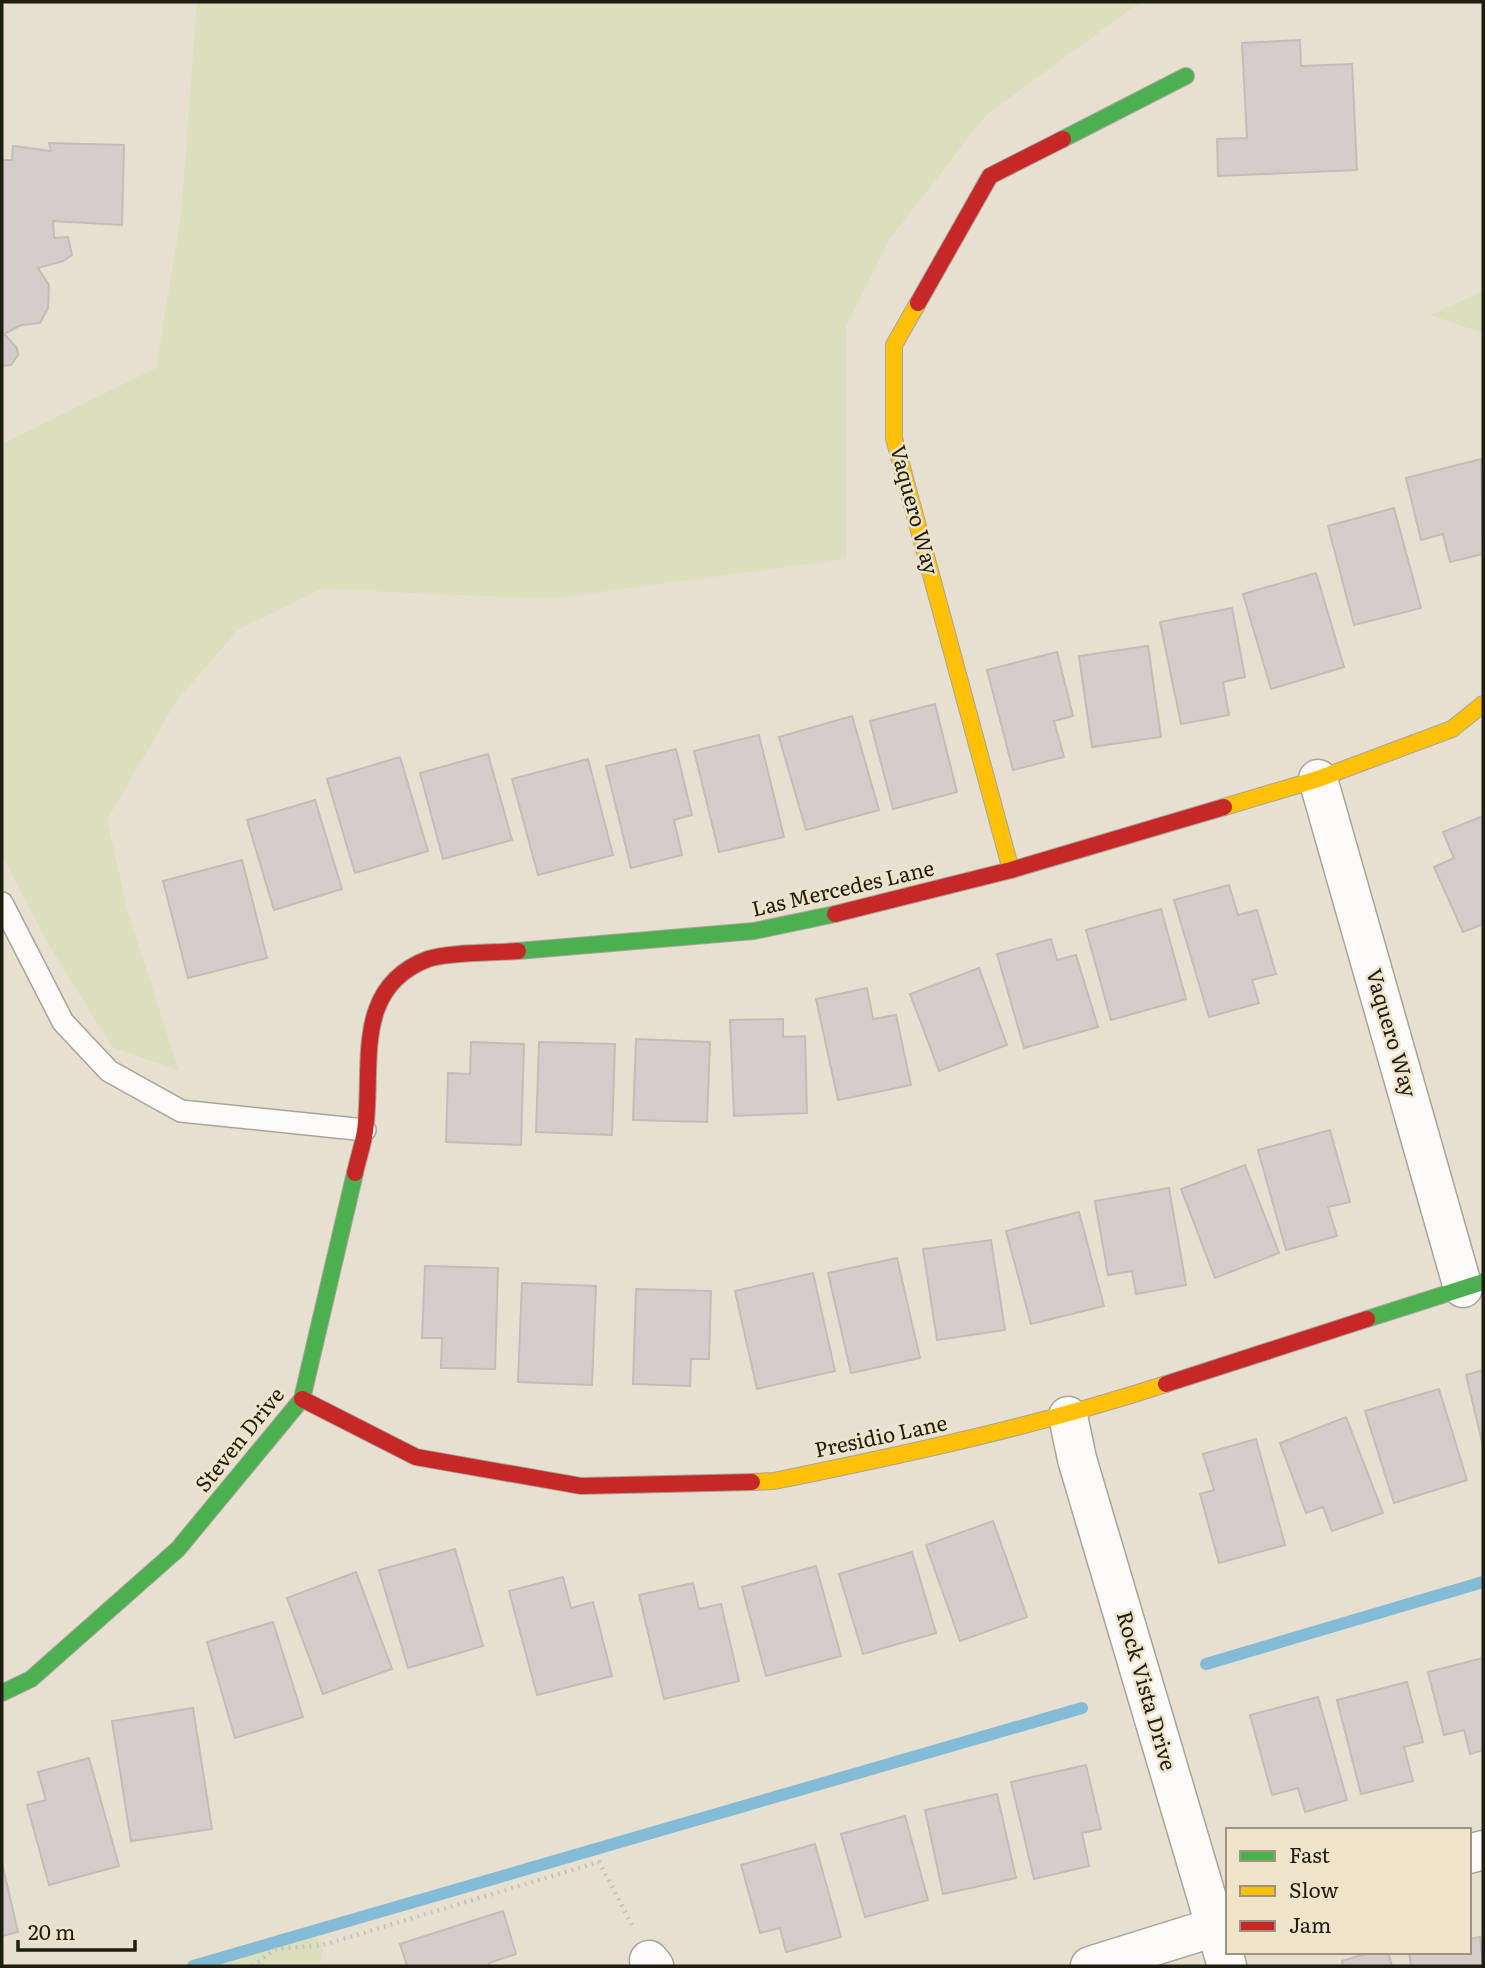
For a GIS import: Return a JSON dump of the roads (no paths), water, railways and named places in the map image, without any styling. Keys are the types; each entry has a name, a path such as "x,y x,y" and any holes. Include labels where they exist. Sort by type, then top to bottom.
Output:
{"street":[{"name":"Vaquero Way","path":"1011,870 894,438 894,345 990,176 1186,76"},
{"name":"Las Mercedes Lane","path":"379,1000 402,972 430,958 754,932 883,904 1011,870 1318,779 1451,729 1483,704"},
{"name":"Vaquero Way","path":"1318,779 1473,1285"},
{"name":"Steven Drive","path":"2,1693 31,1679 178,1549 302,1399 365,1130 366,1057 379,1000"},
{"name":"Presidio Lane","path":"302,1399 416,1457 581,1486 774,1480 924,1451 1068,1416 1473,1285"},
{"name":"Rock Vista Drive","path":"1068,1416 1081,1472 1221,1925 1227,1966"},
{"path":"1090,1966 1221,1925"}],"lane":[{"path":"2,903 63,1022 109,1071 181,1111 365,1130"}],"waterway":[{"path":"1206,1664 1483,1582"},
{"path":"193,1966 1082,1708"}]}
